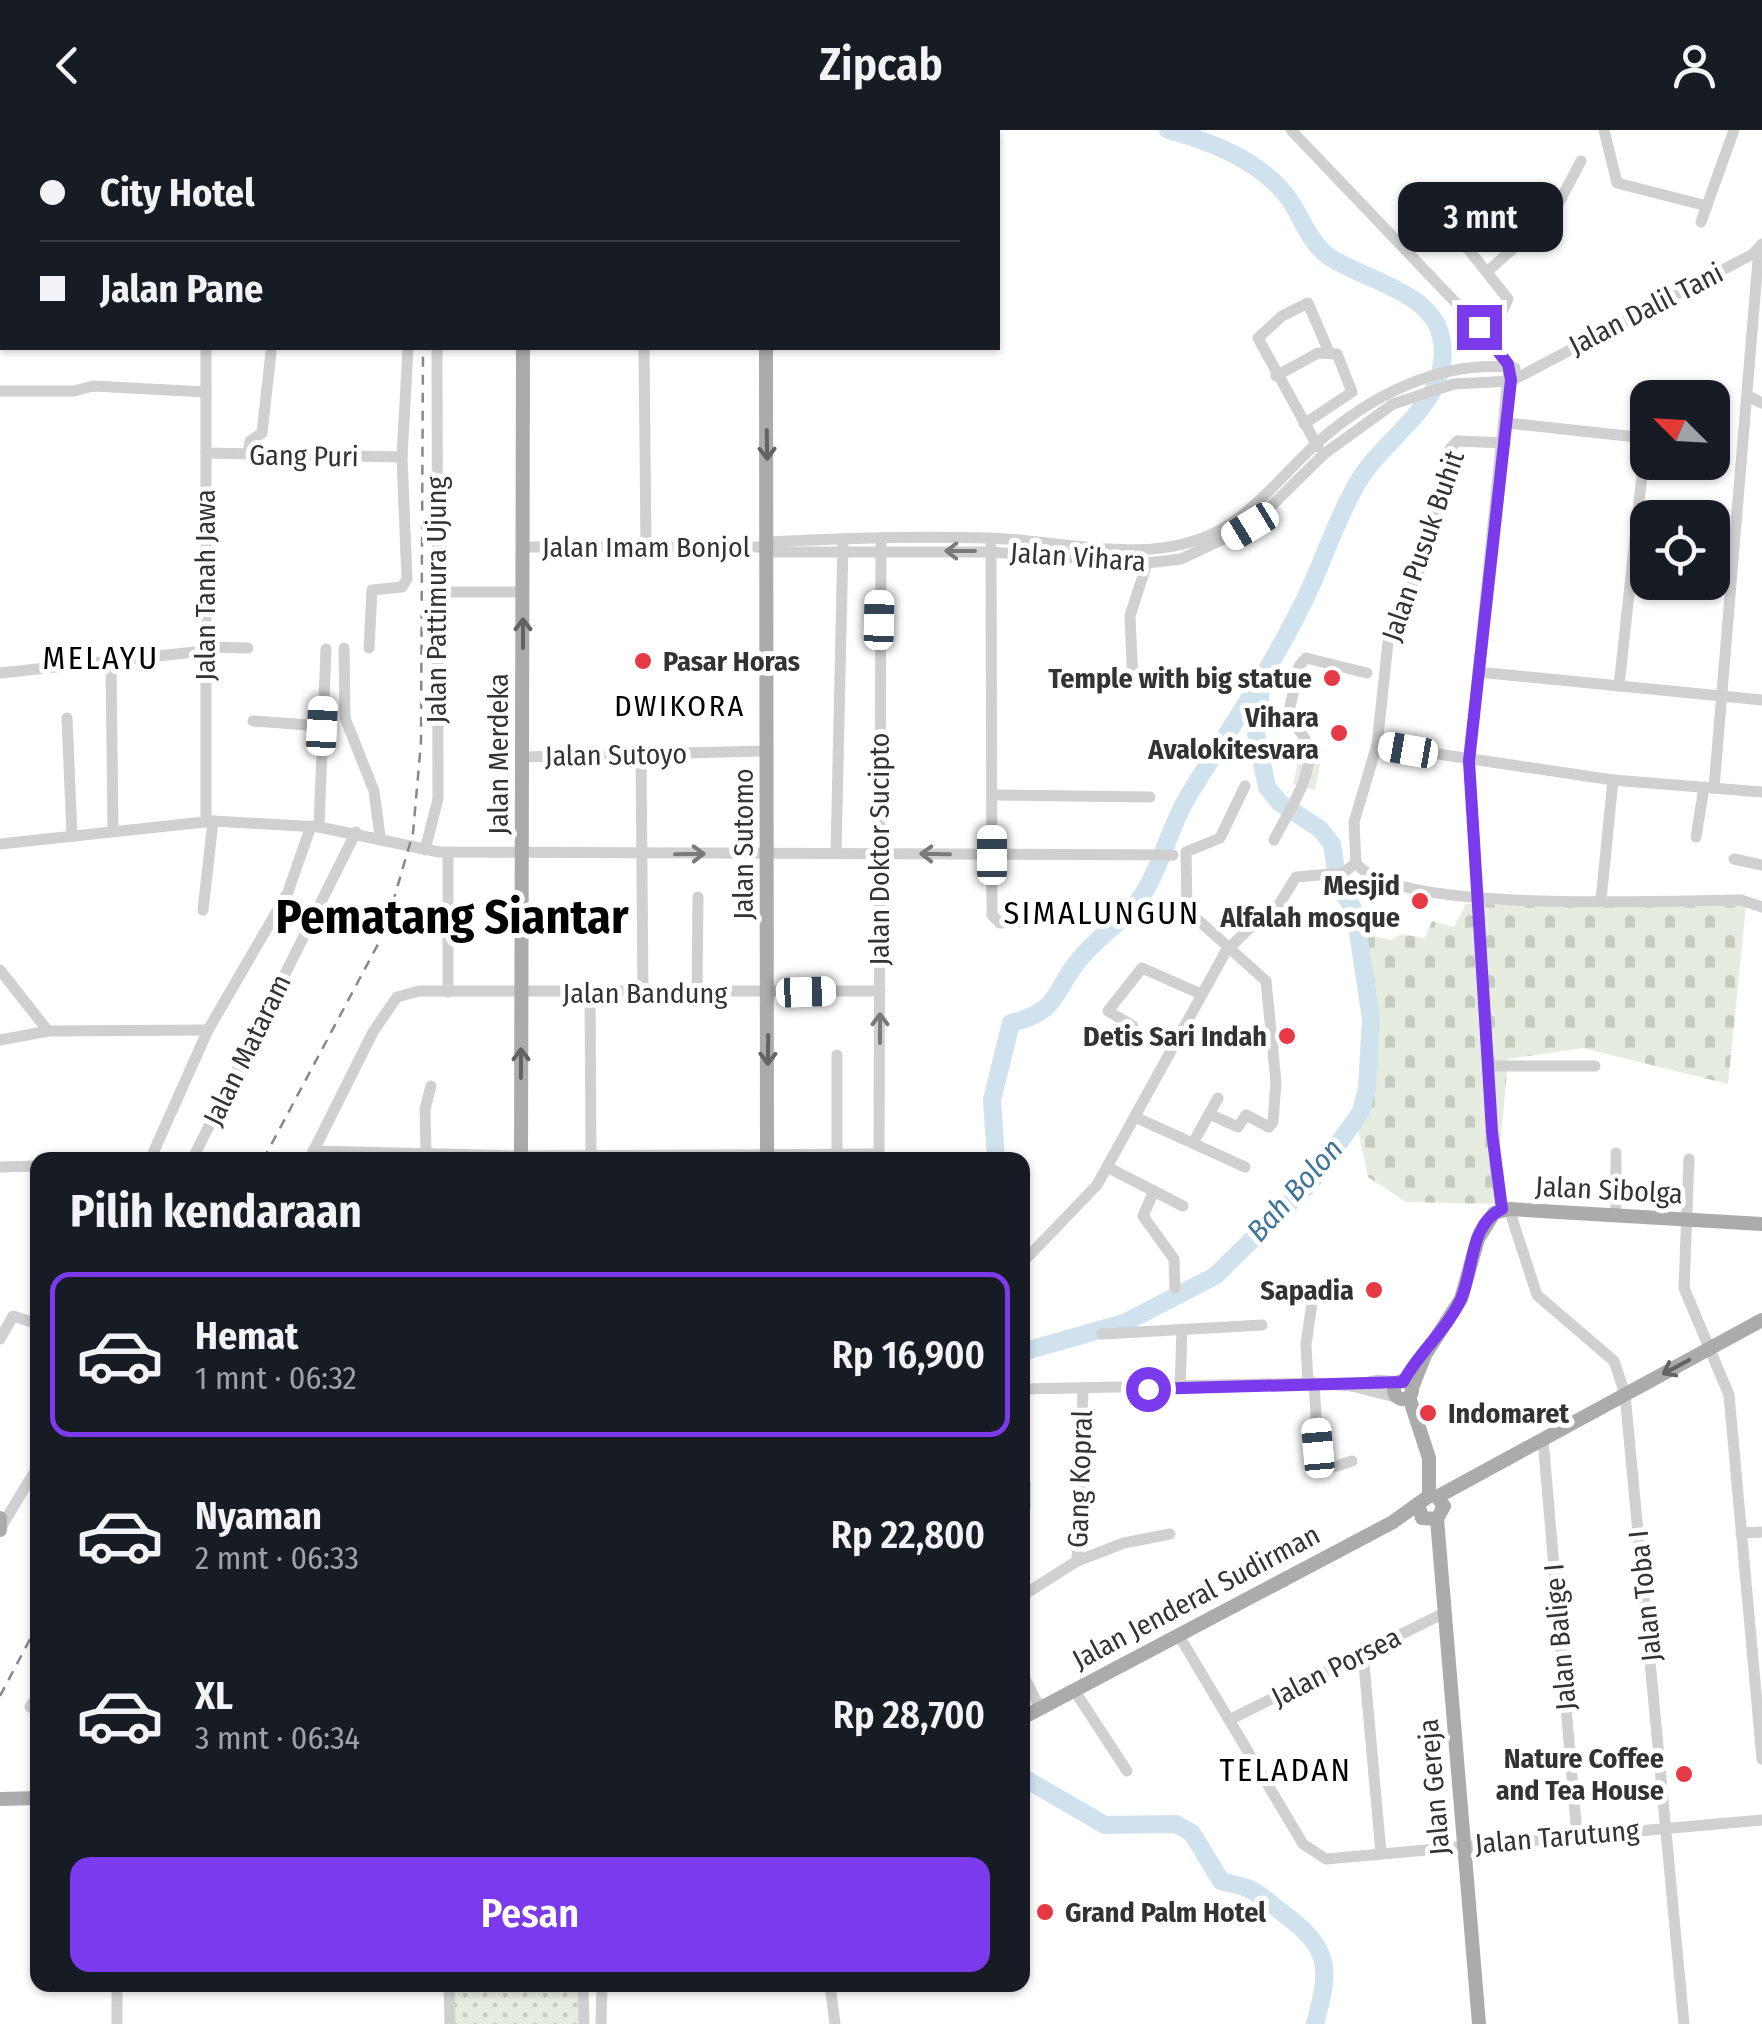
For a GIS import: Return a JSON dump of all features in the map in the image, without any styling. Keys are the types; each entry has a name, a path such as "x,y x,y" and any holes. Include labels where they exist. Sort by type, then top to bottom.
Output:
{"main road":[{"name":"Jalan Merdeka","path":"521,1152 522,350"},
{"name":"Jalan Sutomo","path":"766,350 767,1152"},
{"name":"Jalan Sibolga","path":"1405,1389 1461,1299 1486,1222 1505,1209 1762,1224"},
{"name":"Jalan Jenderal Sudirman","path":"1030,1714 1393,1522 1428,1509 1543,1439 1762,1320"},
{"path":"1405,1389 1430,1458 1428,1509"},
{"name":"Jalan Gereja","path":"1428,1509 1444,1613 1480,2024"},
{"path":"0,1518 0,1529"},
{"path":"0,1798 30,1798"}],"street":[{"path":"1291,130 1479,327 1510,374"},
{"path":"1604,130 1616,184 1707,206"},
{"path":"1701,222 1734,130"},
{"path":"1488,270 1554,212 1580,162"},
{"path":"1464,244 1508,298 1504,310 1479,327"},
{"path":"1696,837 1725,696 1760,246"},
{"name":"Jalan Dalil Tani","path":"1510,374 1760,246"},
{"path":"1304,424 1352,392 1337,354 1328,350 1308,303 1282,316 1258,338 1276,376 1304,424 1320,449"},
{"name":"Jalan Tanah Jawa","path":"203,910 209,821 204,649 206,350"},
{"path":"369,648 372,590 406,583 402,458 408,350"},
{"name":"Jalan Pattimura Ujung","path":"426,850 438,800 438,350"},
{"path":"644,350 646,547"},
{"path":"1276,376 1328,350"},
{"path":"248,455 249,442 262,433 271,352"},
{"name":"Jalan Vihara","path":"1069,550 1147,563 1247,521 1360,409 1453,370 1510,374"},
{"name":"Jalan Vihara","path":"1418,387 1510,374"},
{"name":"Jalan Toba I","path":"1510,374 1469,761 1488,1066 1505,1209 1537,1295 1614,1361 1626,1394 1684,2024"},
{"path":"0,391 74,391 93,386 206,392"},
{"path":"1748,396 1762,402"},
{"path":"1506,423 1646,438 1619,686"},
{"name":"Jalan Pusuk Buhit","path":"1356,864 1354,822 1377,745 1390,632 1416,580 1450,449 1457,441 1504,443"},
{"name":"Gang Puri","path":"206,453 402,458"},
{"path":"836,853 843,544"},
{"name":"Jalan Doktor Sucipto","path":"879,1152 881,544"},
{"path":"991,545 993,919 1026,922"},
{"name":"Jalan Vihara","path":"768,547 991,545 1160,556"},
{"name":"Jalan Imam Bonjol","path":"523,548 768,547"},
{"path":"1134,683 1130,616 1147,563"},
{"path":"436,592 523,592"},
{"path":"0,674 111,665 204,649 248,648"},
{"path":"154,1152 208,1030 272,923 315,826 326,648"},
{"path":"344,648 345,718 374,791 380,836"},
{"path":"1274,840 1302,782 1307,743 1287,710 1303,660 1367,673"},
{"path":"111,665 113,831"},
{"path":"1478,672 1762,700"},
{"path":"67,718 72,836"},
{"path":"253,720 322,726"},
{"path":"1377,745 1614,780 1762,792"},
{"name":"Jalan Sutoyo","path":"524,757 768,751"},
{"path":"641,754 643,994"},
{"path":"1601,900 1614,780"},
{"path":"1209,1114 1238,1127 1247,1114 1269,1126 1273,1122 1276,1082 1266,981 1187,910 1186,852 1220,838 1245,786"},
{"path":"992,795 1150,797"},
{"path":"0,844 209,821 315,826 448,852 1136,852 1151,858 1173,855"},
{"name":"Jalan Mataram","path":"196,1152 356,832"},
{"path":"448,852 448,992"},
{"path":"1734,859 1762,865"},
{"path":"1030,1256 1097,1186 1228,950 1260,918 1273,914 1296,878 1320,878 1356,864 1374,878 1478,901 1740,900 1762,907"},
{"path":"697,994 698,897"},
{"path":"1132,1026 1108,1011 1142,968 1201,994"},
{"path":"0,970 48,1031"},
{"name":"Jalan Bandung","path":"314,1152 373,1032 397,997 419,991 880,991"},
{"path":"590,993 590,1152"},
{"path":"0,1040 48,1031 208,1030"},
{"path":"836,1054 837,1152"},
{"path":"1488,1066 1594,1066"},
{"path":"418,1152 430,1086"},
{"path":"1193,1144 1218,1098"},
{"path":"1136,1117 1245,1167"},
{"path":"1616,1153 1616,1216"},
{"path":"1689,1159 1684,1288 1729,1395 1762,1759"},
{"path":"0,1166 30,1166"},
{"path":"1108,1167 1183,1206"},
{"path":"1154,1191 1143,1216 1174,1259 1175,1288"},
{"path":"1312,1303 1306,1344 1319,1465 1324,1470 1352,1461"},
{"path":"0,1340 13,1316 30,1321"},
{"path":"1102,1334 1262,1325"},
{"path":"1180,1388 1182,1329"},
{"path":"1030,1390 1311,1383 1405,1389"},
{"name":"Gang Kopral","path":"1030,1591 1078,1561 1083,1391"},
{"name":"Jalan Balige I","path":"1543,1439 1577,1835"},
{"path":"0,1529 30,1479"},
{"path":"1741,1533 1762,1532"},
{"path":"1078,1561 1124,1543 1170,1534"},
{"name":"Jalan Porsea","path":"1229,1720 1444,1613"},
{"name":"Jalan Tarutung","path":"1178,1634 1310,1851 1326,1859 1762,1820"},
{"path":"1363,1654 1381,1853"},
{"path":"1030,1689 1040,1708"},
{"path":"1074,1690 1128,1771"},
{"path":"117,1992 117,2024"},
{"path":"450,1992 450,2024"},
{"path":"583,1992 584,2024"},
{"path":"602,1992 602,2024"},
{"path":"831,1992 836,2024"}],"green space":[{"path":"1302,745 1323,749 1315,790 1293,784"},
{"path":"1466,904 1746,906 1728,1084 1583,1048 1508,1059 1495,1204 1406,1202 1368,1177 1358,1130 1373,1086 1376,1024 1364,934 1392,940 1401,934 1425,938 1432,921 1454,927"},
{"path":"453,1992 579,1992 579,2024 453,2024"}],"waterway":[{"path":"995,1152 992,1100 1011,1023 1049,1005 1084,954 1146,889 1183,804 1292,624 1358,482 1428,399 1443,360 1441,337 1424,308 1394,288 1328,256 1314,242 1286,195 1262,172 1216,146 1168,130"},
{"name":"Bah Bolon","path":"1030,1350 1124,1323 1215,1276 1311,1182 1361,1112 1367,1088 1371,1019 1355,912 1338,884 1332,844 1320,829 1280,803 1267,787 1256,734 1261,691"},
{"name":"Bah Bolon","path":"1030,1782 1105,1825 1176,1824 1192,1833 1221,1881 1260,1895 1300,1927 1319,1950 1324,1975 1315,2024"}],"railway":[{"path":"267,1152 384,933 413,833 421,742 423,350"},
{"path":"0,1696 30,1639"}],"place":[{"name":"Pasar Horas","path":"643,661"},
{"name":"Temple with big statue","path":"1332,678"},
{"name":"Vihara Avalokitesvara","path":"1339,733"},
{"name":"Mesjid Alfalah mosque","path":"1420,901"},
{"name":"Detis Sari Indah","path":"1287,1036"},
{"name":"Sapadia","path":"1374,1290"},
{"name":"Indomaret","path":"1428,1413"},
{"name":"Nature Coffee and Tea House","path":"1684,1774"},
{"name":"Grand Palm Hotel","path":"1045,1912"}],"district":[{"name":"MELAYU","path":"101,658"},
{"name":"DWIKORA","path":"680,706"},
{"name":"SIMALUNGUN","path":"1102,913"},
{"name":"Pematang Siantar","path":"452,917"},
{"name":"TELADAN","path":"1286,1770"}],"route":[{"path":"1148,1389 1314,1383 1352,1386 1389,1379 1403,1382 1453,1314 1467,1283 1478,1239 1486,1222 1502,1209 1492,1132 1469,761 1511,380 1502,354 1479,327"}]}
